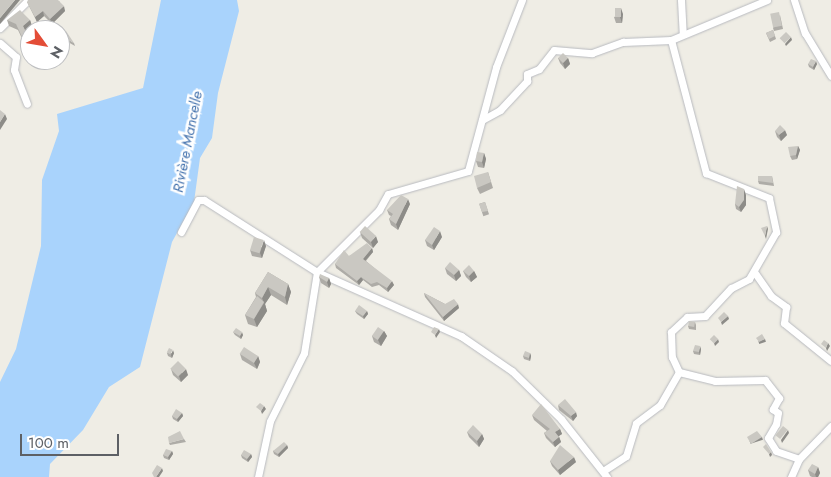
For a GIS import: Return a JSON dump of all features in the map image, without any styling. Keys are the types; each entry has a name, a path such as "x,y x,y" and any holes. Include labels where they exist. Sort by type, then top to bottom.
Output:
{"street":[{"path":"0,28 28,0"},
{"path":"258,477 270,421 304,353 317,272 379,210 388,194 468,172 482,120 522,0"},
{"path":"681,0 684,33"},
{"path":"482,120 500,110 527,81 527,74 539,68 554,50 592,53 623,42 671,40 767,0"},
{"path":"794,0 804,33 831,76"},
{"path":"671,40 706,173 769,198 775,242 768,245 755,273 732,288 705,316 687,317 671,332 672,356 679,372"},
{"path":"0,43 16,57 14,70 25,101"},
{"path":"181,232 198,200 204,200 317,272 431,319 488,354 561,418 605,474 626,456 636,423 660,405 679,372"},
{"path":"755,273 771,296 786,307 784,323 831,361"},
{"path":"679,372 714,381 765,380 779,398 773,409 778,413 776,424 768,438 776,451 799,459"},
{"path":"791,477 799,459 831,426"}],"water":[{"name":"Rivière Mancelle","path":"161,0 237,0 239,11 218,93 212,138 200,158 194,202 172,242 140,367 109,387 83,430 50,464 49,477 0,477 0,382 16,349 41,246 42,180 59,131 57,114 143,88"}],"building":[{"path":"0,0 15,0 0,18"},
{"path":"28,0 58,0 64,6 50,19 43,11 35,17 27,2"},
{"path":"615,8 621,8 621,17 615,17"},
{"path":"20,10 30,20 20,20 20,33 16,24 7,20"},
{"path":"779,12 782,26 773,28 770,14"},
{"path":"773,30 775,36 769,39 766,33"},
{"path":"786,32 791,37 785,43 780,38"},
{"path":"563,53 568,58 563,63 558,58"},
{"path":"811,59 816,61 813,67 808,64"},
{"path":"0,110 5,114 0,122"},
{"path":"780,125 785,130 779,135 775,131"},
{"path":"798,146 796,155 790,156 788,147"},
{"path":"477,152 484,153 482,162 476,161"},
{"path":"488,172 491,182 477,188 474,176"},
{"path":"758,176 772,176 773,183 758,181"},
{"path":"737,186 744,189 744,200 739,207 735,204"},
{"path":"401,195 408,199 396,224 389,219 393,214 387,210"},
{"path":"485,202 488,211 482,212 479,204"},
{"path":"365,226 376,236 371,242 360,232"},
{"path":"767,226 765,236 761,228"},
{"path":"434,227 440,231 432,245 425,240"},
{"path":"254,237 264,240 259,253 250,250"},
{"path":"367,243 372,248 363,259 392,281 387,288 377,282 371,284 361,277 357,281 335,264 344,250 349,256"},
{"path":"450,262 459,270 454,275 445,268"},
{"path":"469,265 474,271 469,276 463,271"},
{"path":"268,272 288,284 285,297 268,287 262,298 255,293"},
{"path":"320,274 329,278 327,282 319,277"},
{"path":"424,293 445,304 454,299 458,304 443,317"},
{"path":"257,296 264,302 254,319 245,315"},
{"path":"359,305 367,311 363,316 355,311"},
{"path":"724,312 728,316 721,322 718,318"},
{"path":"689,321 695,322 694,327 688,326"},
{"path":"378,327 384,331 378,340 372,336"},
{"path":"434,327 439,329 435,335 431,332"},
{"path":"236,328 242,332 240,336 233,332"},
{"path":"762,334 765,339 759,342 756,338"},
{"path":"714,335 718,339 714,343 710,339"},
{"path":"824,340 828,343 826,348 821,344"},
{"path":"695,345 700,346 699,352 693,351"},
{"path":"244,347 258,356 254,363 240,354"},
{"path":"169,348 173,350 170,354 167,352"},
{"path":"525,351 530,353 529,358 523,356"},
{"path":"178,361 186,369 178,377 170,369"},
{"path":"565,399 576,412 571,416 558,405"},
{"path":"260,403 264,406 261,411 256,407"},
{"path":"541,404 560,429 555,432 559,437 553,442 544,433 550,429 532,415"},
{"path":"176,409 182,413 177,419 172,416"},
{"path":"473,425 482,434 477,441 467,432"},
{"path":"783,426 788,430 780,439 775,435"},
{"path":"180,431 184,439 169,443 168,437"},
{"path":"757,431 762,437 751,444 747,437"},
{"path":"284,442 287,445 278,454 273,451"},
{"path":"766,444 771,452 769,454 763,447"},
{"path":"560,445 574,457 558,470 550,461"},
{"path":"166,449 172,451 168,457 163,455"},
{"path":"244,450 251,454 247,459 241,455"},
{"path":"812,464 818,467 815,474 808,470"},
{"path":"157,465 162,468 154,477 152,473"}]}
